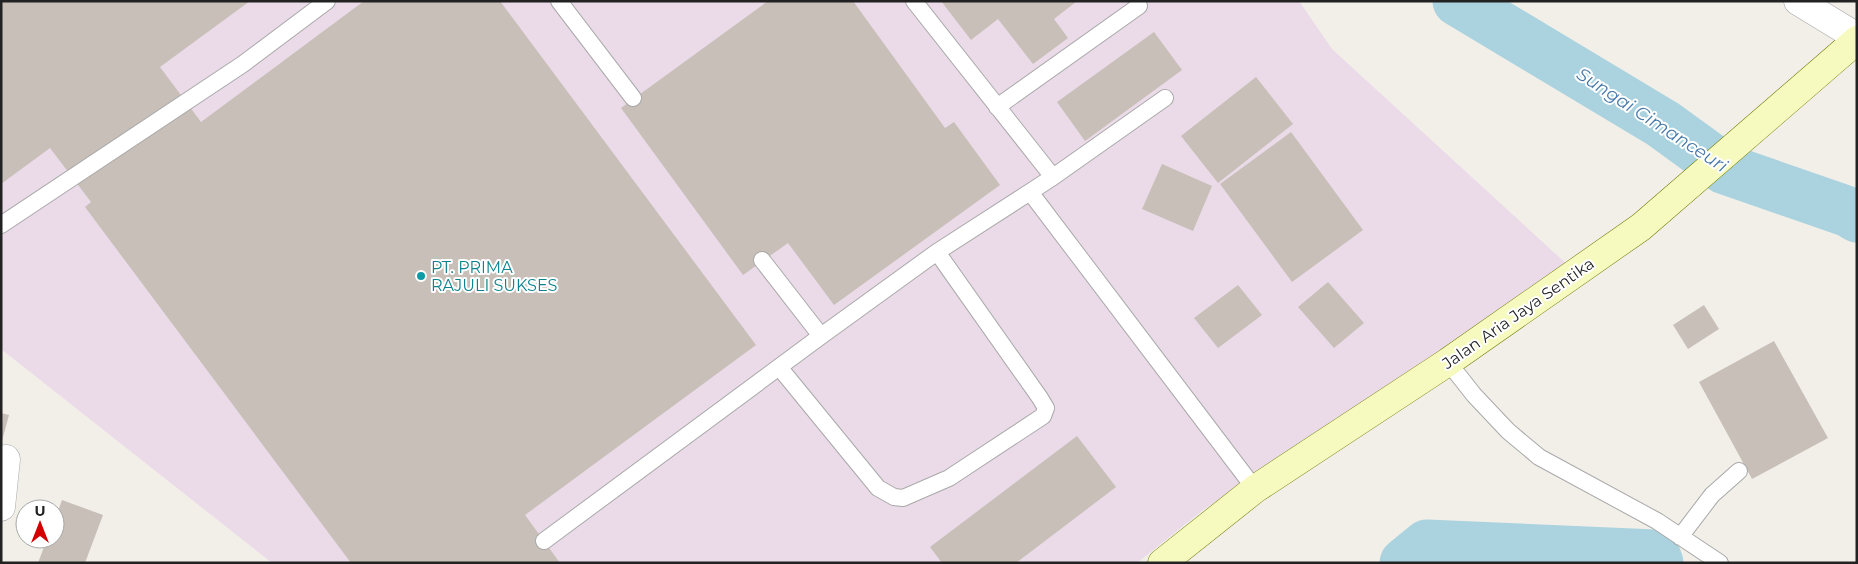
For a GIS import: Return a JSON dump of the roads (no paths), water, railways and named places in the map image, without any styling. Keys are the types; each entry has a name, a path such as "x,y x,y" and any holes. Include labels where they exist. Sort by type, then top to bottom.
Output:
{"street":[{"path":"1798,1 1857,38"},
{"name":"Jalan Aria Jaya Sentika","path":"1162,563 1255,488 1448,362 1641,228 1857,38"},
{"path":"1,507 6,459"}],"lane":[{"path":"1,225 243,64 327,1"},
{"path":"559,1 633,98"},
{"path":"914,1 1053,177"},
{"path":"998,107 1139,6"},
{"path":"544,541 937,252 1053,177 1165,98"},
{"path":"1030,192 1255,488"},
{"path":"779,367 878,488 894,497 903,498 949,478 1043,416 1046,408 1040,398 937,252"},
{"path":"762,260 821,336"},
{"path":"1448,362 1474,395 1508,431 1539,457 1656,521 1720,563"},
{"path":"1680,537 1712,495 1739,471"}],"waterway":[{"name":"Sungai Cimanceuri","path":"1458,1 1663,124 1725,169 1849,212 1857,217"},
{"name":"Sungai Cimanceuri","path":"1405,563 1427,545 1655,555 1658,563"}],"place":[{"name":"PT. PRIMA RAJULI SUKSES","path":"421,276"}]}
